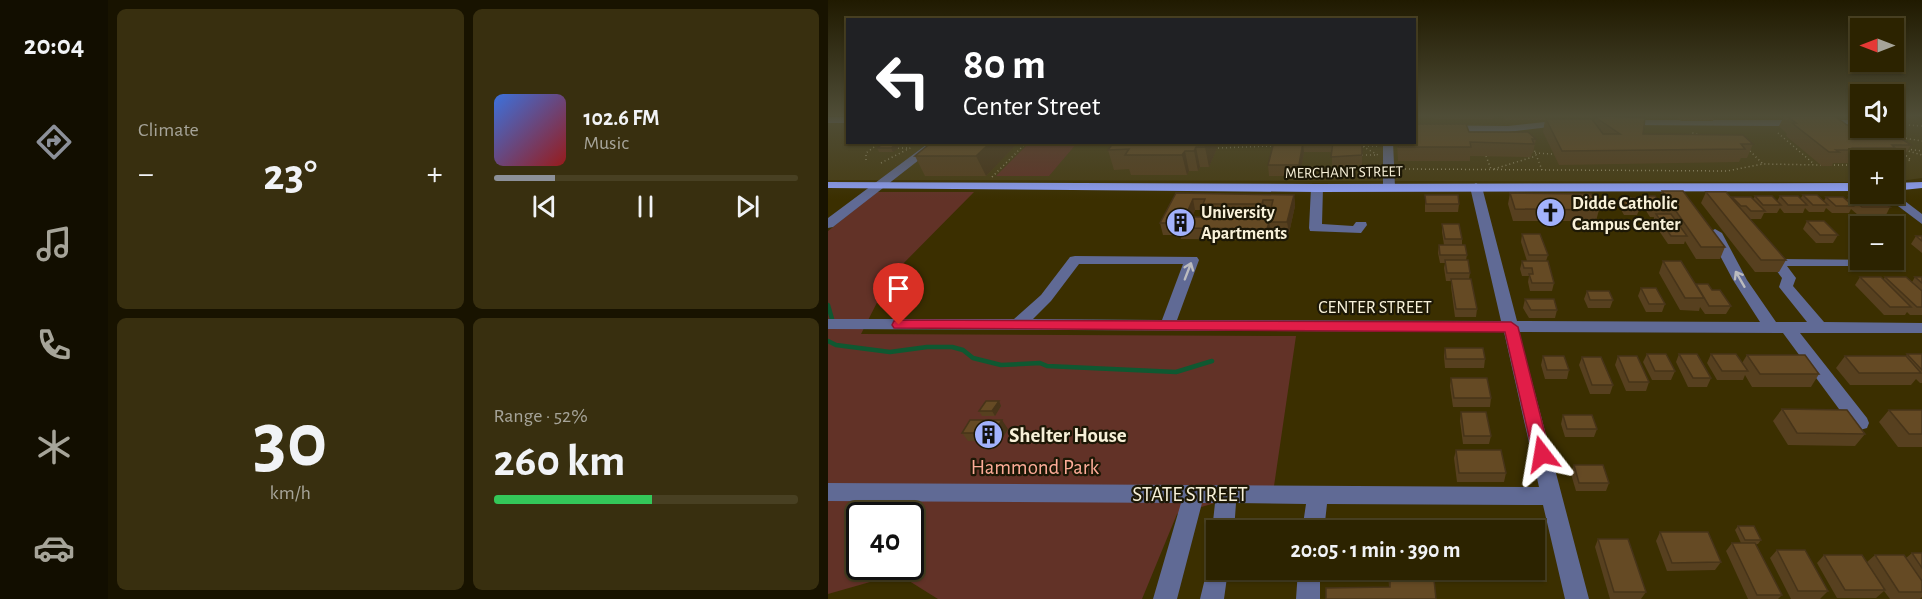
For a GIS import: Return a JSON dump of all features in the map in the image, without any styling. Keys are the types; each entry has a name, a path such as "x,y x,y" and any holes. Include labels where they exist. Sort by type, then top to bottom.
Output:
{"main road":[{"path":"828,185 1215,188"},
{"path":"1904,186 1922,185"},
{"name":"MERCHANT STREET","path":"1294,188 1850,187"}],"street":[{"path":"828,224 934,144"},
{"path":"1383,144 1389,187"},
{"path":"1476,187 1577,599"},
{"path":"1680,187 1692,203"},
{"path":"1215,188 1211,199 1292,200 1294,188"},
{"path":"1317,188 1315,228 1356,230 1361,225"},
{"path":"1901,204 1922,220"},
{"path":"1705,221 1719,239 1740,280 1860,423"},
{"path":"1018,325 1046,298 1076,260 1192,260 1167,326"},
{"path":"1820,328 1786,286 1789,278 1777,262 1850,262"},
{"name":"CENTER STREET","path":"828,324 1922,328"},
{"name":"STATE STREET","path":"828,492 1552,496"},
{"path":"1165,599 1194,494"},
{"path":"1223,520 1227,494"},
{"path":"1314,520 1317,495"},
{"path":"1212,599 1215,580"},
{"path":"1308,599 1309,580"}],"path":[{"path":"866,160 866,153 878,144"},
{"path":"981,187 1024,145 1007,144"},
{"path":"1218,148 1242,144"},
{"path":"1234,146 1272,146 1272,144"},
{"path":"1362,155 1378,155 1362,146 1383,144"},
{"path":"1532,144 1542,170"},
{"path":"1791,144 1815,165"},
{"path":"898,148 914,146"},
{"path":"881,163 896,157 907,148"},
{"path":"1899,148 1922,151"},
{"path":"1899,148 1922,155"},
{"path":"1748,149 1764,165"},
{"path":"1492,169 1536,154 1553,153"},
{"path":"1904,153 1911,160 1904,162"},
{"path":"1743,154 1753,154"},
{"path":"1486,156 1492,169"},
{"path":"1397,169 1727,171 1764,165 1850,165"}],"shaded area":[{"path":"828,144 1922,144 1922,178 1904,180 1904,150 1850,150 1850,182 828,180"}],"green space":[{"path":"1028,144 1076,144 1049,176 996,176"},
{"name":"Hammond Park","path":"877,192 974,192 890,277 861,334 1296,336 1274,486 1177,514 1142,599 938,599 908,580 924,580 924,502 846,502 846,580 877,580 828,594 828,231"}],"building":[{"path":"883,144 897,144 891,148 877,148"},
{"path":"930,144 989,144 976,156 915,156"},
{"path":"1112,144 1206,144 1205,147 1196,147 1194,151 1185,151 1182,155 1125,155 1129,149 1108,150"},
{"path":"1273,144 1303,144 1299,165 1268,165"},
{"path":"1333,144 1362,144 1362,155 1331,157"},
{"path":"1398,144 1470,144 1471,147 1398,147"},
{"path":"1558,144 1753,144 1741,144 1745,149 1562,151"},
{"path":"1819,144 1911,145 1892,145 1895,148 1836,150 1839,152 1829,152"},
{"path":"1662,191 1683,191 1725,247 1701,247"},
{"path":"1706,192 1726,192 1786,260 1761,260"},
{"path":"1176,193 1294,195 1287,222 1269,222 1267,229 1178,228 1180,223 1160,223","holes":["1193,199 1205,199 1203,204 1262,204 1263,200 1273,200 1269,217 1185,217"]},
{"path":"1510,193 1591,194 1599,210 1515,209"},
{"path":"1425,195 1458,195 1459,204 1426,204"},
{"path":"1803,195 1817,195 1828,205 1813,205"},
{"path":"1643,196 1655,196 1665,210 1653,210"},
{"path":"1755,196 1772,196 1781,205 1763,205"},
{"path":"1780,196 1798,196 1807,205 1788,205"},
{"path":"1732,197 1751,197 1765,211 1751,211 1746,206 1741,206"},
{"path":"1826,197 1843,197 1853,206 1836,206"},
{"path":"1621,198 1634,198 1640,208 1627,208"},
{"path":"1858,204 1886,204 1890,207 1862,207"},
{"path":"1656,214 1671,214 1687,236 1671,236"},
{"path":"1807,221 1824,221 1838,235 1820,235"},
{"path":"1442,224 1459,224 1462,239 1445,239"},
{"path":"1522,234 1540,234 1548,255 1529,255"},
{"path":"1439,245 1465,245 1467,255 1440,255"},
{"path":"1445,260 1468,260 1470,273 1447,273"},
{"path":"1522,261 1548,261 1554,283 1532,283 1529,274 1533,274 1532,268 1524,268"},
{"path":"1663,261 1681,261 1704,298 1685,298"},
{"path":"1860,277 1881,277 1911,307 1890,307"},
{"path":"1885,277 1906,277 1922,291 1922,307 1917,307"},
{"path":"1451,279 1471,279 1477,309 1456,309"},
{"path":"1696,284 1708,284 1712,290 1720,290 1731,306 1709,306"},
{"path":"1641,288 1656,288 1665,304 1649,304"},
{"path":"1587,291 1609,291 1613,300 1590,300"},
{"path":"1525,299 1554,299 1557,310 1531,310"},
{"path":"1445,348 1483,348 1485,359 1446,359"},
{"path":"1647,354 1666,354 1675,371 1655,371"},
{"path":"1679,354 1697,354 1711,378 1693,378"},
{"path":"1711,354 1736,354 1748,371 1722,371"},
{"path":"1907,354 1922,354 1922,370"},
{"path":"1747,355 1805,355 1819,374 1760,374"},
{"path":"1543,356 1564,356 1569,370 1547,370"},
{"path":"1618,356 1637,356 1649,382 1629,382"},
{"path":"1845,356 1906,356 1921,373 1859,373"},
{"path":"1582,357 1601,357 1613,385 1592,385"},
{"path":"1451,378 1487,378 1491,398 1454,398"},
{"path":"986,401 999,401 992,411 979,411"},
{"path":"1782,409 1847,410 1865,434 1797,433"},
{"path":"1889,410 1922,410 1922,434 1909,434"},
{"path":"1461,412 1486,412 1491,436 1464,436"},
{"path":"1563,415 1592,415 1597,429 1567,429"},
{"path":"970,420 1002,420 994,433 962,433"},
{"path":"1456,450 1501,450 1506,473 1459,473"},
{"path":"1574,465 1603,465 1609,483 1579,483"},
{"path":"1738,526 1754,526 1761,540 1745,540"},
{"path":"1660,532 1708,532 1721,562 1672,563"},
{"path":"1598,539 1628,539 1646,592 1614,592"},
{"path":"1732,543 1755,543 1782,595 1757,595"},
{"path":"1777,550 1805,550 1828,591 1798,591"},
{"path":"1912,553 1922,553 1922,568"},
{"path":"1824,555 1862,555 1885,590 1845,590"},
{"path":"1875,555 1904,555 1922,581 1922,592 1899,592"},
{"path":"1390,580 1434,580 1436,599 1326,599 1326,588 1390,587"}],"waterway":[{"path":"828,305 832,319"},
{"path":"828,341 836,345 890,352 927,347 952,347 963,350 973,358 1001,365 1040,363 1047,366 1176,372 1212,361"}],"place":[{"name":"Didde Catholic Campus Center","path":"1551,213"},
{"name":"University Apartments","path":"1180,222"},
{"name":"Shelter House","path":"988,435"}],"route":[{"path":"899,325 1511,327 1542,454"}]}
